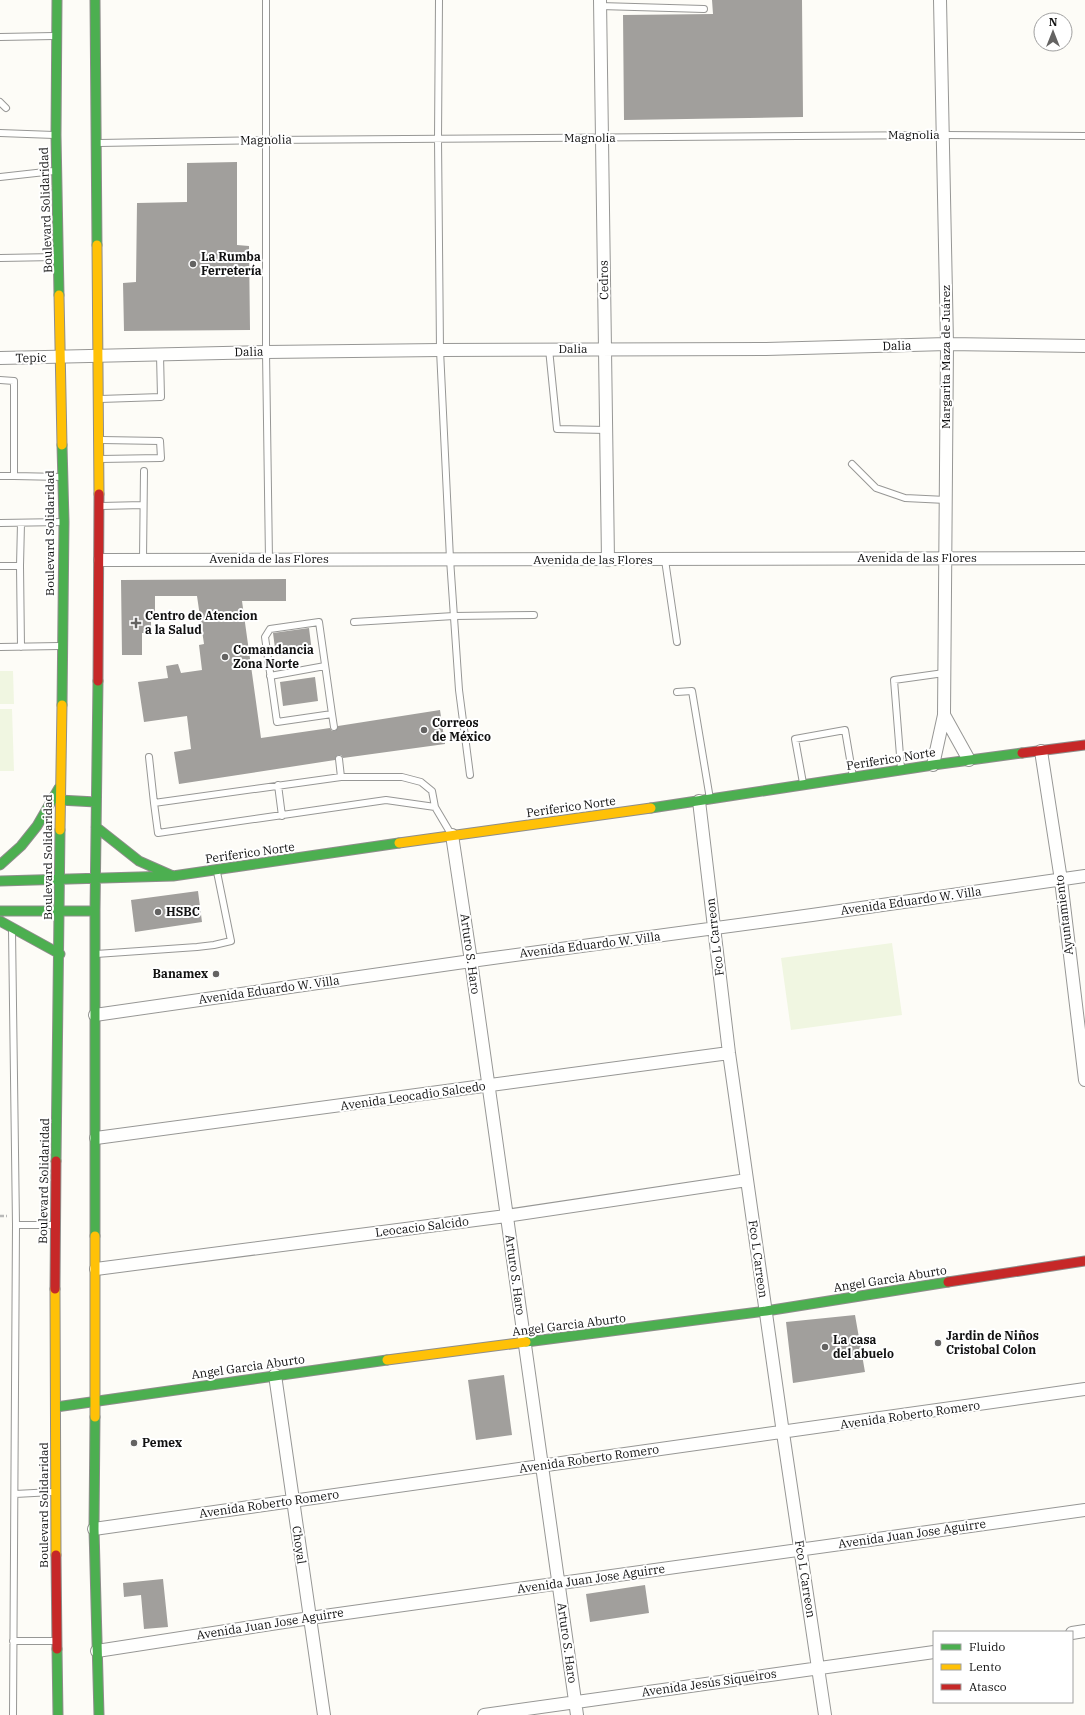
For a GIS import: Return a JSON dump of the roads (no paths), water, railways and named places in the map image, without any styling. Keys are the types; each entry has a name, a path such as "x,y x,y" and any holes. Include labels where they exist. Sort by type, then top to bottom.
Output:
{"main road":[{"name":"Boulevard Solidaridad","path":"57,0 56,136 64,522 59,800 60,954 55,1225 58,1715"},
{"path":"95,0 100,560 95,911 96,1269 94,1529 99,1715"},
{"name":"Periferico Norte","path":"0,881 59,878 173,876 705,800 933,765 1085,745"},
{"path":"0,865 21,846 37,826 60,787"},
{"path":"59,800 96,802"},
{"path":"96,827 139,861 173,876"},
{"path":"0,911 95,911"},
{"path":"0,921 60,954"},
{"name":"Angel Garcia Aburto","path":"56,1407 275,1375 766,1311 1085,1261"}],"street":[{"name":"Margarita Maza de Juárez","path":"933,765 944,714 946,500 947,344 944,135 940,0"},
{"name":"Cedros","path":"600,3 608,560"},
{"name":"Dalia","path":"61,357 266,352 773,348 947,344 1085,346"},
{"name":"Tepic","path":"0,358 61,357"},
{"name":"Avenida de las Flores","path":"100,560 1085,558"},
{"name":"Margarita Maza de Juárez","path":"944,714 969,760"},
{"name":"Ayuntamiento","path":"1041,751 1080,1000 1085,1080"},
{"name":"Fco L Carreon","path":"705,800 714,929 729,1053 825,1715"},
{"name":"Arturo S. Haro","path":"452,835 489,1086 577,1715"},
{"name":"Avenida Eduardo W. Villa","path":"95,1015 1085,876"},
{"name":"Avenida Leocadio Salcedo","path":"96,1138 729,1053"},
{"name":"Leocacio Salcido","path":"96,1269 506,1216 747,1180"},
{"name":"Choyal","path":"275,1375 324,1715"},
{"name":"Avenida Roberto Romero","path":"94,1529 541,1465 783,1433 1085,1389"},
{"name":"Avenida Juan Jose Aguirre","path":"97,1651 310,1618 1085,1510"},
{"path":"1073,1633 1085,1631"},
{"name":"Avenida Jesús Siqueiros","path":"484,1715 818,1667 933,1652"}],"lane":[{"path":"266,0 266,352 269,560"},
{"path":"438,0 440,350 450,559 459,690 470,775"},
{"path":"643,0 643,7"},
{"path":"600,3 643,7 704,8"},
{"path":"0,37 57,36"},
{"path":"0,102 6,108"},
{"path":"0,133 56,136"},
{"name":"Magnolia","path":"96,143 267,140 944,135 1085,136"},
{"path":"0,177 57,170"},
{"path":"0,258 59,257"},
{"path":"548,349 557,429 606,430"},
{"path":"98,398 161,397 160,355"},
{"path":"0,380 14,380 14,476"},
{"path":"99,440 160,441 161,458 99,459"},
{"path":"852,464 876,488 905,498 946,500"},
{"path":"143,560 144,471"},
{"path":"0,476 63,478"},
{"path":"100,506 143,505"},
{"path":"0,523 64,522"},
{"path":"21,523 21,647"},
{"path":"664,560 677,642"},
{"path":"0,566 20,566"},
{"path":"354,622 454,616 534,615"},
{"path":"332,714 277,722 265,637 270,628 319,622 334,727"},
{"path":"0,647 62,646"},
{"path":"270,676 325,666"},
{"path":"901,770 894,680 944,673"},
{"path":"677,692 692,691 705,800"},
{"path":"803,785 795,739 844,730 853,777"},
{"path":"149,757 158,833 386,800 435,807"},
{"path":"339,759 341,777"},
{"path":"154,803 341,777 402,777 421,782 432,791 435,807 452,835"},
{"path":"278,786 282,816"},
{"path":"95,954 197,947 214,945 231,940 217,870"},
{"path":"12,927 16,1225 13,1715"},
{"path":"16,1225 55,1225"},
{"path":"15,1494 56,1492"},
{"path":"13,1641 57,1641"}],"place":[{"name":"La Rumba Ferretería","path":"193,264"},
{"name":"Centro de Atencion a la Salud","path":"136,623"},
{"name":"Comandancia Zona Norte","path":"225,657"},
{"name":"Correos de México","path":"424,730"},
{"name":"HSBC","path":"158,912"},
{"name":"Banamex","path":"216,974"},
{"name":"Jardin de Niños Cristobal Colon","path":"938,1343"},
{"name":"La casa del abuelo","path":"825,1347"},
{"name":"Pemex","path":"134,1443"}]}
